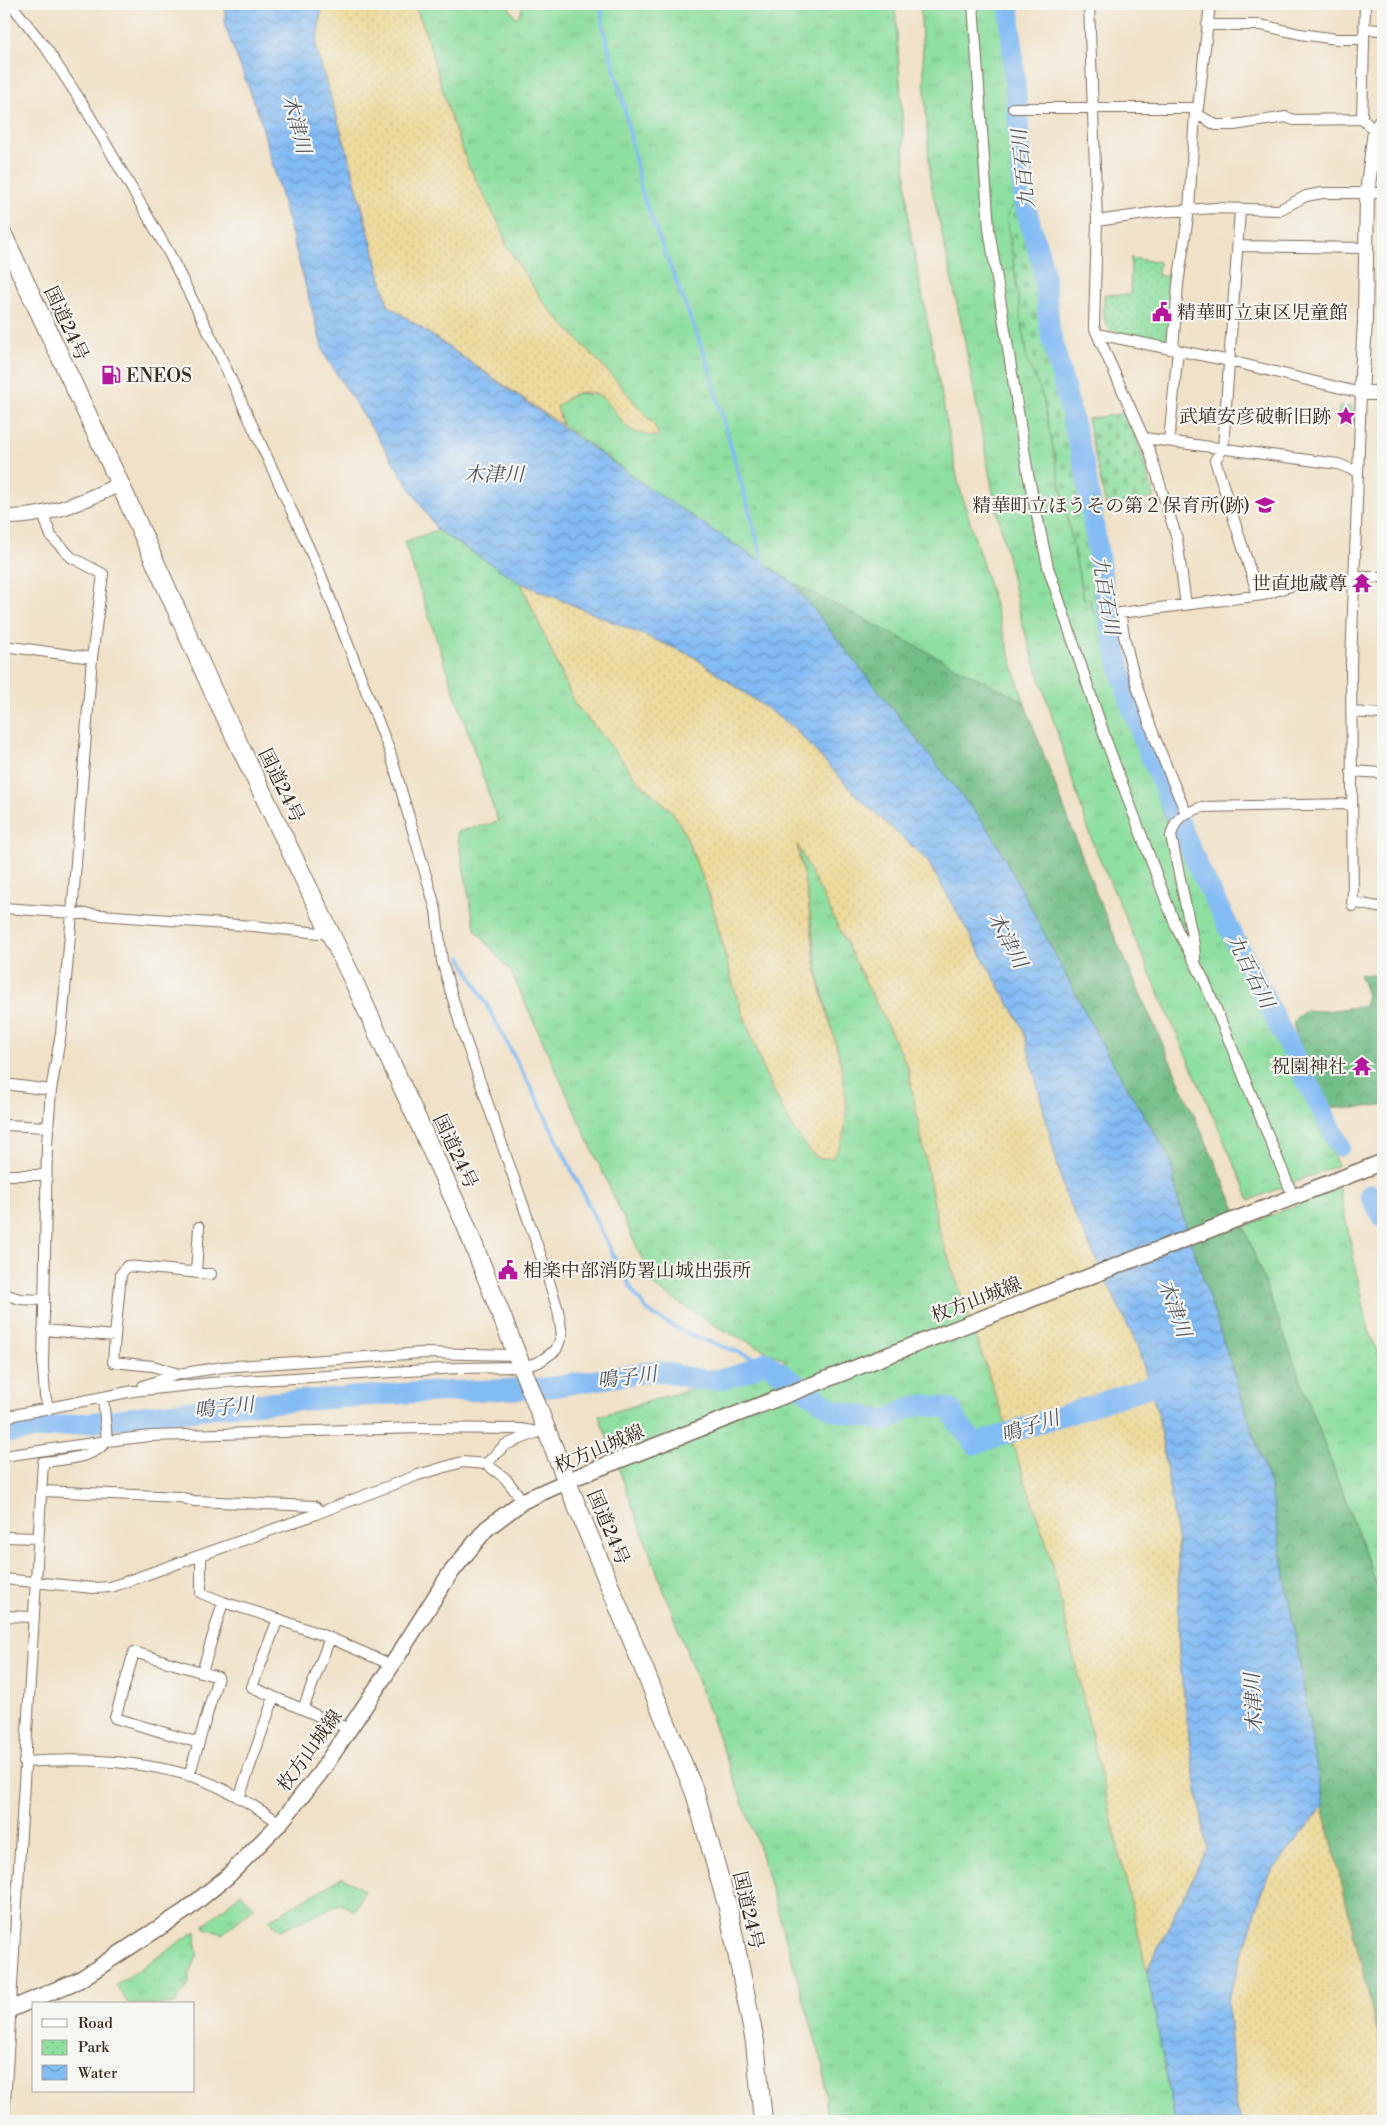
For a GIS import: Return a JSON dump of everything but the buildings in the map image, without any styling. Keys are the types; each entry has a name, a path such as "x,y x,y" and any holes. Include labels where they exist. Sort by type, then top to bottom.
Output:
{"highway":[{"name":"国道24号","path":"4,237 9,261 120,484 213,691 329,934 366,1006 465,1223 520,1361 543,1428 574,1478 695,1793 728,1908 755,2042 763,2121"}],"main road":[{"name":"枚方山城線","path":"7,2011 79,1980 185,1911 228,1876 280,1823 320,1773 392,1665 448,1576 473,1544 486,1529 523,1501 574,1478 1383,1162"}],"street":[{"path":"11,4 46,48 84,106 170,253 319,570 390,752 436,910 442,961 461,1027 558,1310 562,1335 556,1350 539,1362 422,1353 223,1367 178,1374 142,1386 134,1391"},
{"path":"973,4 989,229 1028,474 1048,567 1114,762 1167,903 1195,962 1290,1197"},
{"path":"1089,4 1097,221 1094,328 1144,438 1177,539 1186,605"},
{"path":"1169,441 1178,284 1189,210 1196,110 1210,4"},
{"path":"1362,119 1365,4"},
{"path":"1207,25 1261,26 1337,39 1383,30"},
{"path":"1013,108 1093,107 1196,110 1216,125 1234,125 1286,117 1294,120 1362,119 1375,131"},
{"path":"1383,119 1375,131 1367,193 1365,321 1354,579 1351,712 1353,904 1383,908"},
{"path":"1097,221 1159,212 1215,208 1279,210 1306,196 1322,193 1383,193"},
{"path":"1240,210 1223,448 1215,460 1258,595"},
{"path":"1238,246 1366,248"},
{"path":"1097,334 1230,361 1361,393 1383,393"},
{"path":"1144,438 1338,464 1358,472"},
{"path":"4,517 43,514 84,502 120,484"},
{"path":"43,514 51,536 71,557 103,574 92,658 61,1033 51,1090 48,1127 43,1300 43,1367 48,1409"},
{"path":"1186,813 1149,725 1133,675 1120,613 1258,595 1299,583 1347,581 1358,577 1383,577"},
{"path":"4,646 92,658"},
{"path":"1351,712 1383,714"},
{"path":"1351,771 1383,773"},
{"path":"1195,962 1194,945 1171,836 1174,823 1186,813 1202,807 1351,804"},
{"path":"4,908 253,926 329,934"},
{"path":"4,1084 51,1090"},
{"path":"4,1125 48,1127"},
{"path":"4,1175 46,1175"},
{"path":"196,1273 199,1227"},
{"path":"178,1374 153,1366 113,1362 121,1274 127,1266 211,1274"},
{"path":"4,1294 20,1299 43,1300"},
{"path":"43,1330 115,1336"},
{"path":"4,1417 104,1399 134,1391 210,1383 336,1374 458,1368 520,1361"},
{"path":"4,2120 7,2011 38,1538 43,1491 43,1462 94,1452 103,1447 107,1438 104,1399"},
{"path":"4,1456 107,1438 418,1428 543,1428"},
{"path":"486,1464 504,1445 543,1428"},
{"path":"4,1579 93,1588 111,1587 201,1556 418,1475 462,1462 486,1464 505,1478 523,1501"},
{"path":"43,1491 314,1506 321,1512"},
{"path":"4,1536 38,1538"},
{"path":"201,1556 201,1594 330,1638 392,1665"},
{"path":"202,1672 223,1602"},
{"path":"4,1616 34,1617"},
{"path":"278,1620 252,1686 349,1729"},
{"path":"302,1709 330,1638"},
{"path":"189,1776 199,1743 218,1677 134,1652 115,1718 199,1743"},
{"path":"239,1798 274,1697"},
{"path":"24,1762 101,1760 138,1765 189,1776 239,1798 280,1823"}],"green space":[{"path":"414,4 507,4 516,18 521,12 523,4 895,4 909,225 958,482 1024,702 792,582 652,490 562,425 557,406 576,393 598,395 611,404 624,423 659,435 654,425 613,377 546,306 507,247 501,228 468,165 452,122 424,28"},
{"path":"920,4 1001,4 1018,198 1007,216 1027,361 1042,394 1084,600 1090,600 1093,612 1103,612 1117,671 1163,813 1338,1165 1250,1200 1093,844 1022,623 993,493 961,322 930,179"},
{"path":"1018,198 1038,270 1049,344 1071,429 1088,512 1103,612 1093,612 1090,600 1084,600 1042,394 1027,361 1007,216"},
{"path":"1131,258 1159,262 1158,275 1176,279 1169,344 1110,330 1105,322 1104,294 1130,295"},
{"path":"1339,406 1352,407 1353,425 1338,424"},
{"path":"1125,413 1136,437 1155,498 1106,506 1087,419"},
{"path":"437,530 521,583 575,704 604,737 638,781 672,811 684,831 710,896 734,988 765,1073 792,1127 801,1138 841,1065 818,975 809,907 797,842 908,1067 939,1230 1048,1547 1147,1971 1175,2121 827,2121 824,2069 758,1844 599,1416 787,1361 712,1324 655,1287 511,972 475,929 457,832 498,822 404,542"},
{"path":"792,582 1024,702 1099,901 1244,1227 1383,1602 1383,2056 1323,1807 1271,1489 1178,1201 1170,1159 1105,1050 992,834"},
{"path":"1359,974 1383,976 1383,1105 1338,1108 1326,1103 1317,1089 1293,1023 1306,1010 1325,1011 1364,1006 1367,995"},
{"path":"1339,1187 1369,1331 1383,1366 1383,1602 1244,1227"},
{"path":"343,1877 364,1891 355,1911 340,1904 280,1930 269,1920"},
{"path":"241,1893 255,1907 222,1934 205,1928 204,1925"},
{"path":"196,1931 197,1956 189,1975 189,1984 176,2002 128,2002 116,1985"}],"sand":[{"path":"322,4 414,4 424,28 452,122 468,165 501,228 507,247 546,306 613,377 654,425 659,435 650,436 632,430 623,423 609,403 596,394 587,392 574,394 557,406 562,425 388,305 349,158 315,48"},
{"path":"521,583 691,655 793,727 858,797 927,860 1023,1028 1065,1194 1137,1345 1158,1413 1178,1544 1179,1655 1192,1760 1207,1849 1147,1971 1048,1547 939,1230 908,1067 797,844 808,900 817,973 835,1041 845,1093 846,1117 842,1139 833,1157 820,1159 810,1151 792,1127 765,1073 734,988 710,896 684,831 672,811 638,781 604,737 575,704"},
{"path":"1323,1807 1383,2056 1383,2121 1241,2121 1235,2101 1228,1998 1267,1878"}],"water":[{"name":"木津川","path":"225,4 322,4 316,48 349,158 388,305 652,490 792,582 992,834 1105,1050 1170,1159 1178,1201 1271,1489 1323,1807 1267,1878 1228,1998 1235,2101 1241,2121 1175,2121 1147,1971 1207,1849 1192,1760 1179,1655 1178,1544 1158,1413 1137,1345 1065,1194 1023,1028 927,860 858,797 793,727 691,655 521,583 437,530 324,354 259,115 225,27"}],"waterway":[{"path":"601,4 604,31 622,97 643,196 706,358 765,567"},
{"name":"九百石川","path":"1009,4 1024,202 1043,268 1050,331 1085,469 1105,597 1120,667 1147,748 1201,873 1340,1146"},
{"path":"461,957 537,1099 619,1267 646,1309 686,1333 765,1362"},
{"name":"九百石川","path":"1370,1195 1383,1217"},
{"name":"鳴子川","path":"4,1433 236,1405 409,1393 545,1388 653,1371 698,1379 716,1380 741,1374 765,1362 834,1410 885,1421 906,1409 918,1406 951,1409 957,1422 975,1444 1176,1378"}],"place":[{"name":"精華町立東区児童館","path":"1162,312"},
{"name":"ENEOS","path":"111,375"},
{"name":"武埴安彦破斬旧跡","path":"1346,416"},
{"name":"精華町立ほうその第２保育所(跡)","path":"1265,505"},
{"name":"世直地蔵尊","path":"1362,583"},
{"name":"祝園神社","path":"1362,1066"},
{"name":"相楽中部消防署山城出張所","path":"508,1270"}]}
